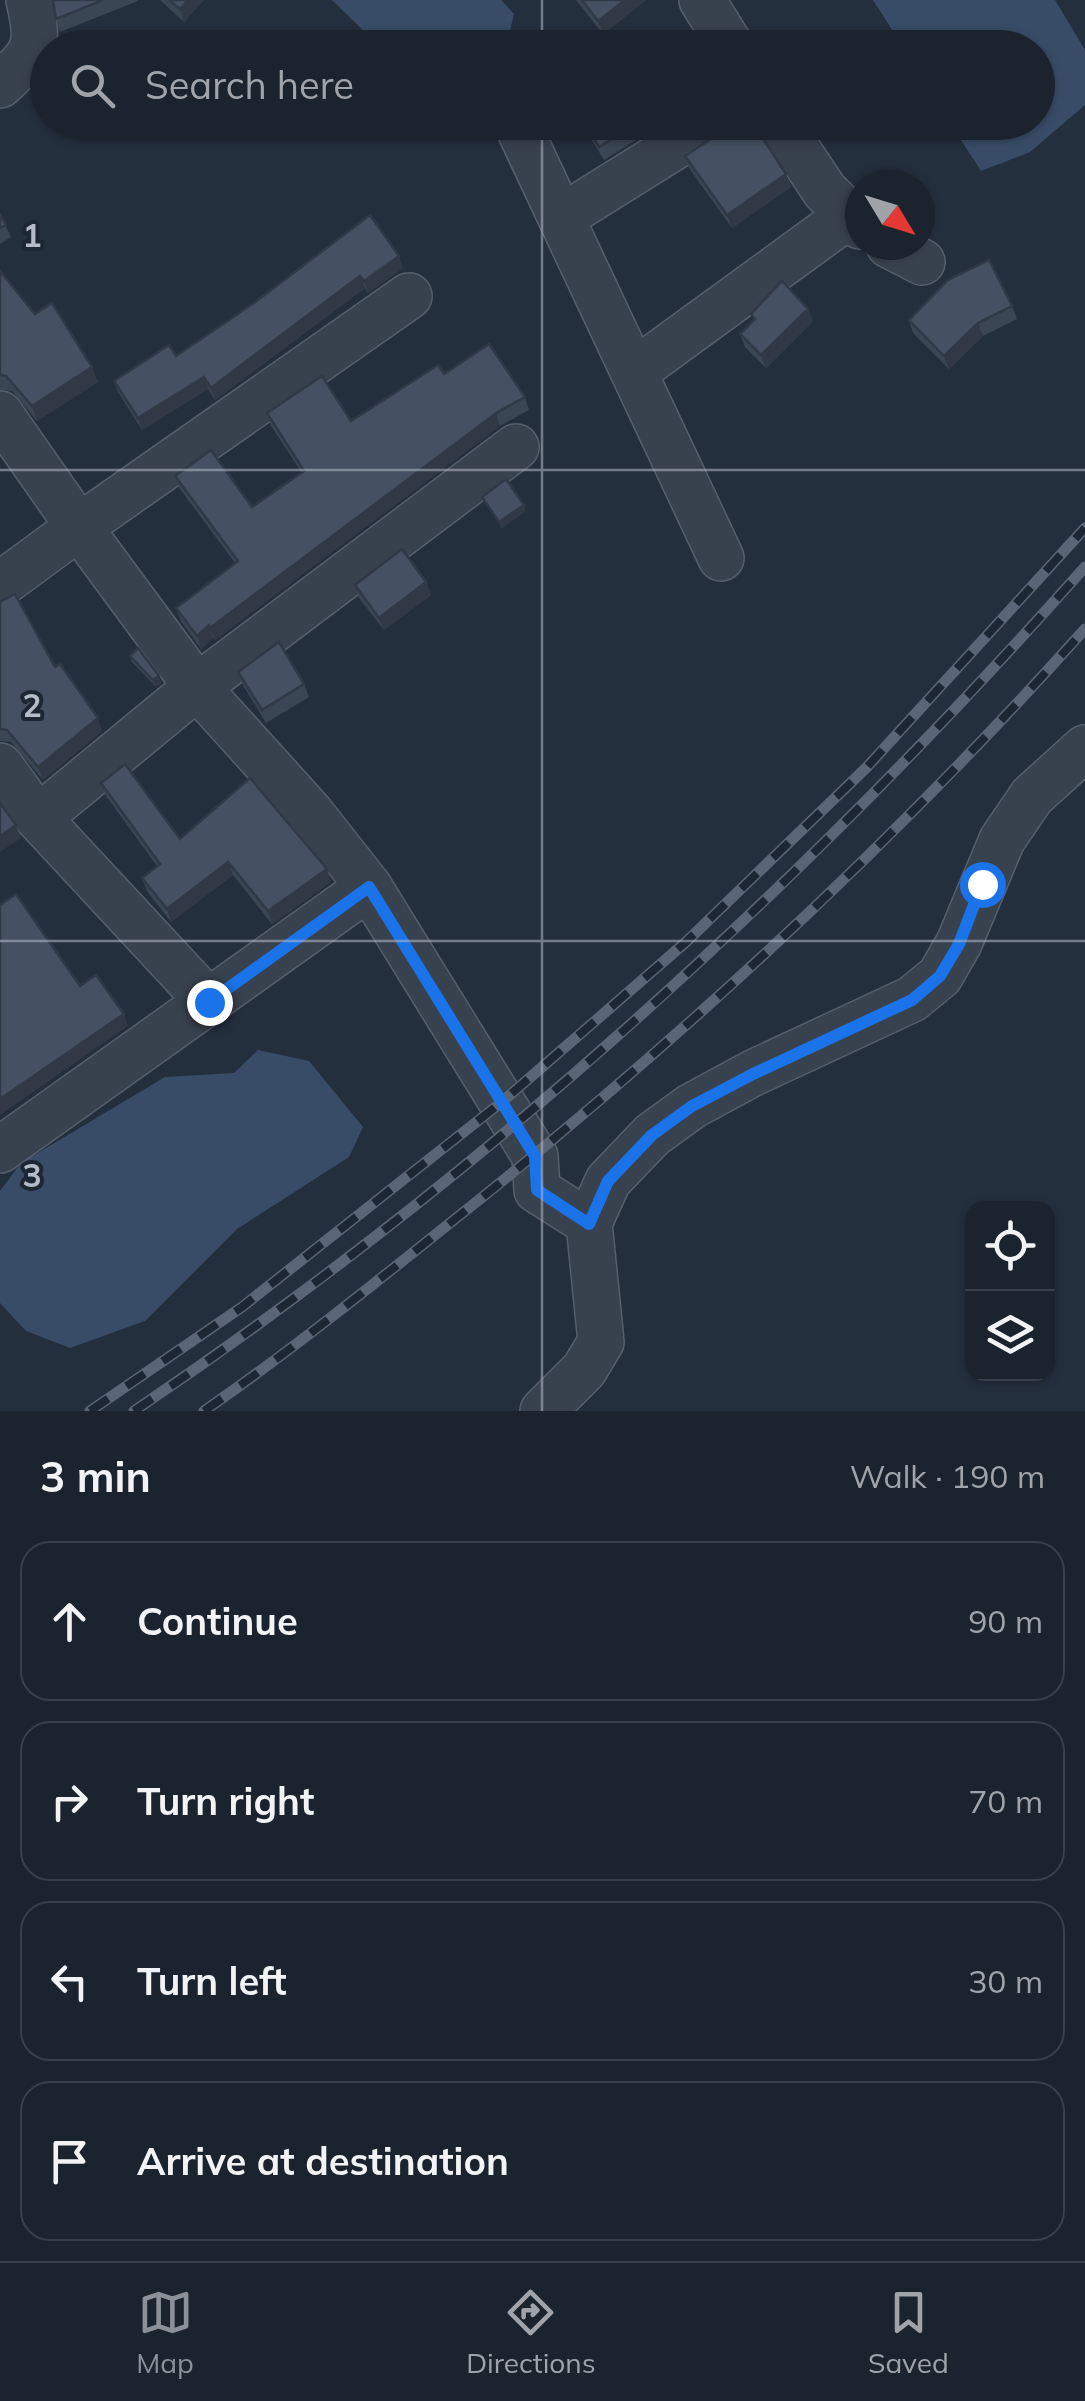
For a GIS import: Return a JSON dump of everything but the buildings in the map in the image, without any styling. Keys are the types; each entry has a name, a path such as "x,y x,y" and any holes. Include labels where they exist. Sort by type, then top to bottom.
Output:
{"street":[{"path":"29,0 36,30"},
{"path":"702,0 721,30"},
{"path":"0,84 27,60 30,52"},
{"path":"525,140 720,558"},
{"path":"562,218 686,140"},
{"path":"791,140 825,191 845,212"},
{"path":"634,372 845,227"},
{"path":"0,585 408,296"},
{"path":"0,414 198,687 310,812 369,887 535,1156 537,1190 589,1224"},
{"path":"38,818 198,687 516,448"},
{"path":"543,1411 584,1370 601,1342 589,1224 608,1181 652,1135 692,1106 912,1000 940,976 959,944 1002,840 1032,796 1085,748"},
{"path":"0,766 38,818 209,1002"},
{"path":"0,1150 369,887"}],"water":[{"path":"332,0 501,0 514,14 510,30 363,30"},
{"path":"873,0 1055,0 1085,50 1085,105 1055,131 1055,30 892,30"},
{"path":"961,140 1044,140 1030,152 981,171"},
{"path":"258,1050 309,1061 363,1127 349,1157 237,1229 145,1321 70,1348 26,1331 0,1303 0,1191 21,1163 165,1077 234,1073"}],"railway":[{"path":"90,1411 242,1307 503,1101 686,942 867,767 1085,528"},
{"path":"134,1411 392,1224 636,1019 867,800 1085,567"},
{"path":"204,1411 298,1343 535,1155 700,1013 936,788 1085,629"}],"route":[{"path":"209,1002 369,887 535,1156 537,1190 589,1224 608,1181 652,1135 692,1106 912,1000 940,976 959,944 982,884"}]}
